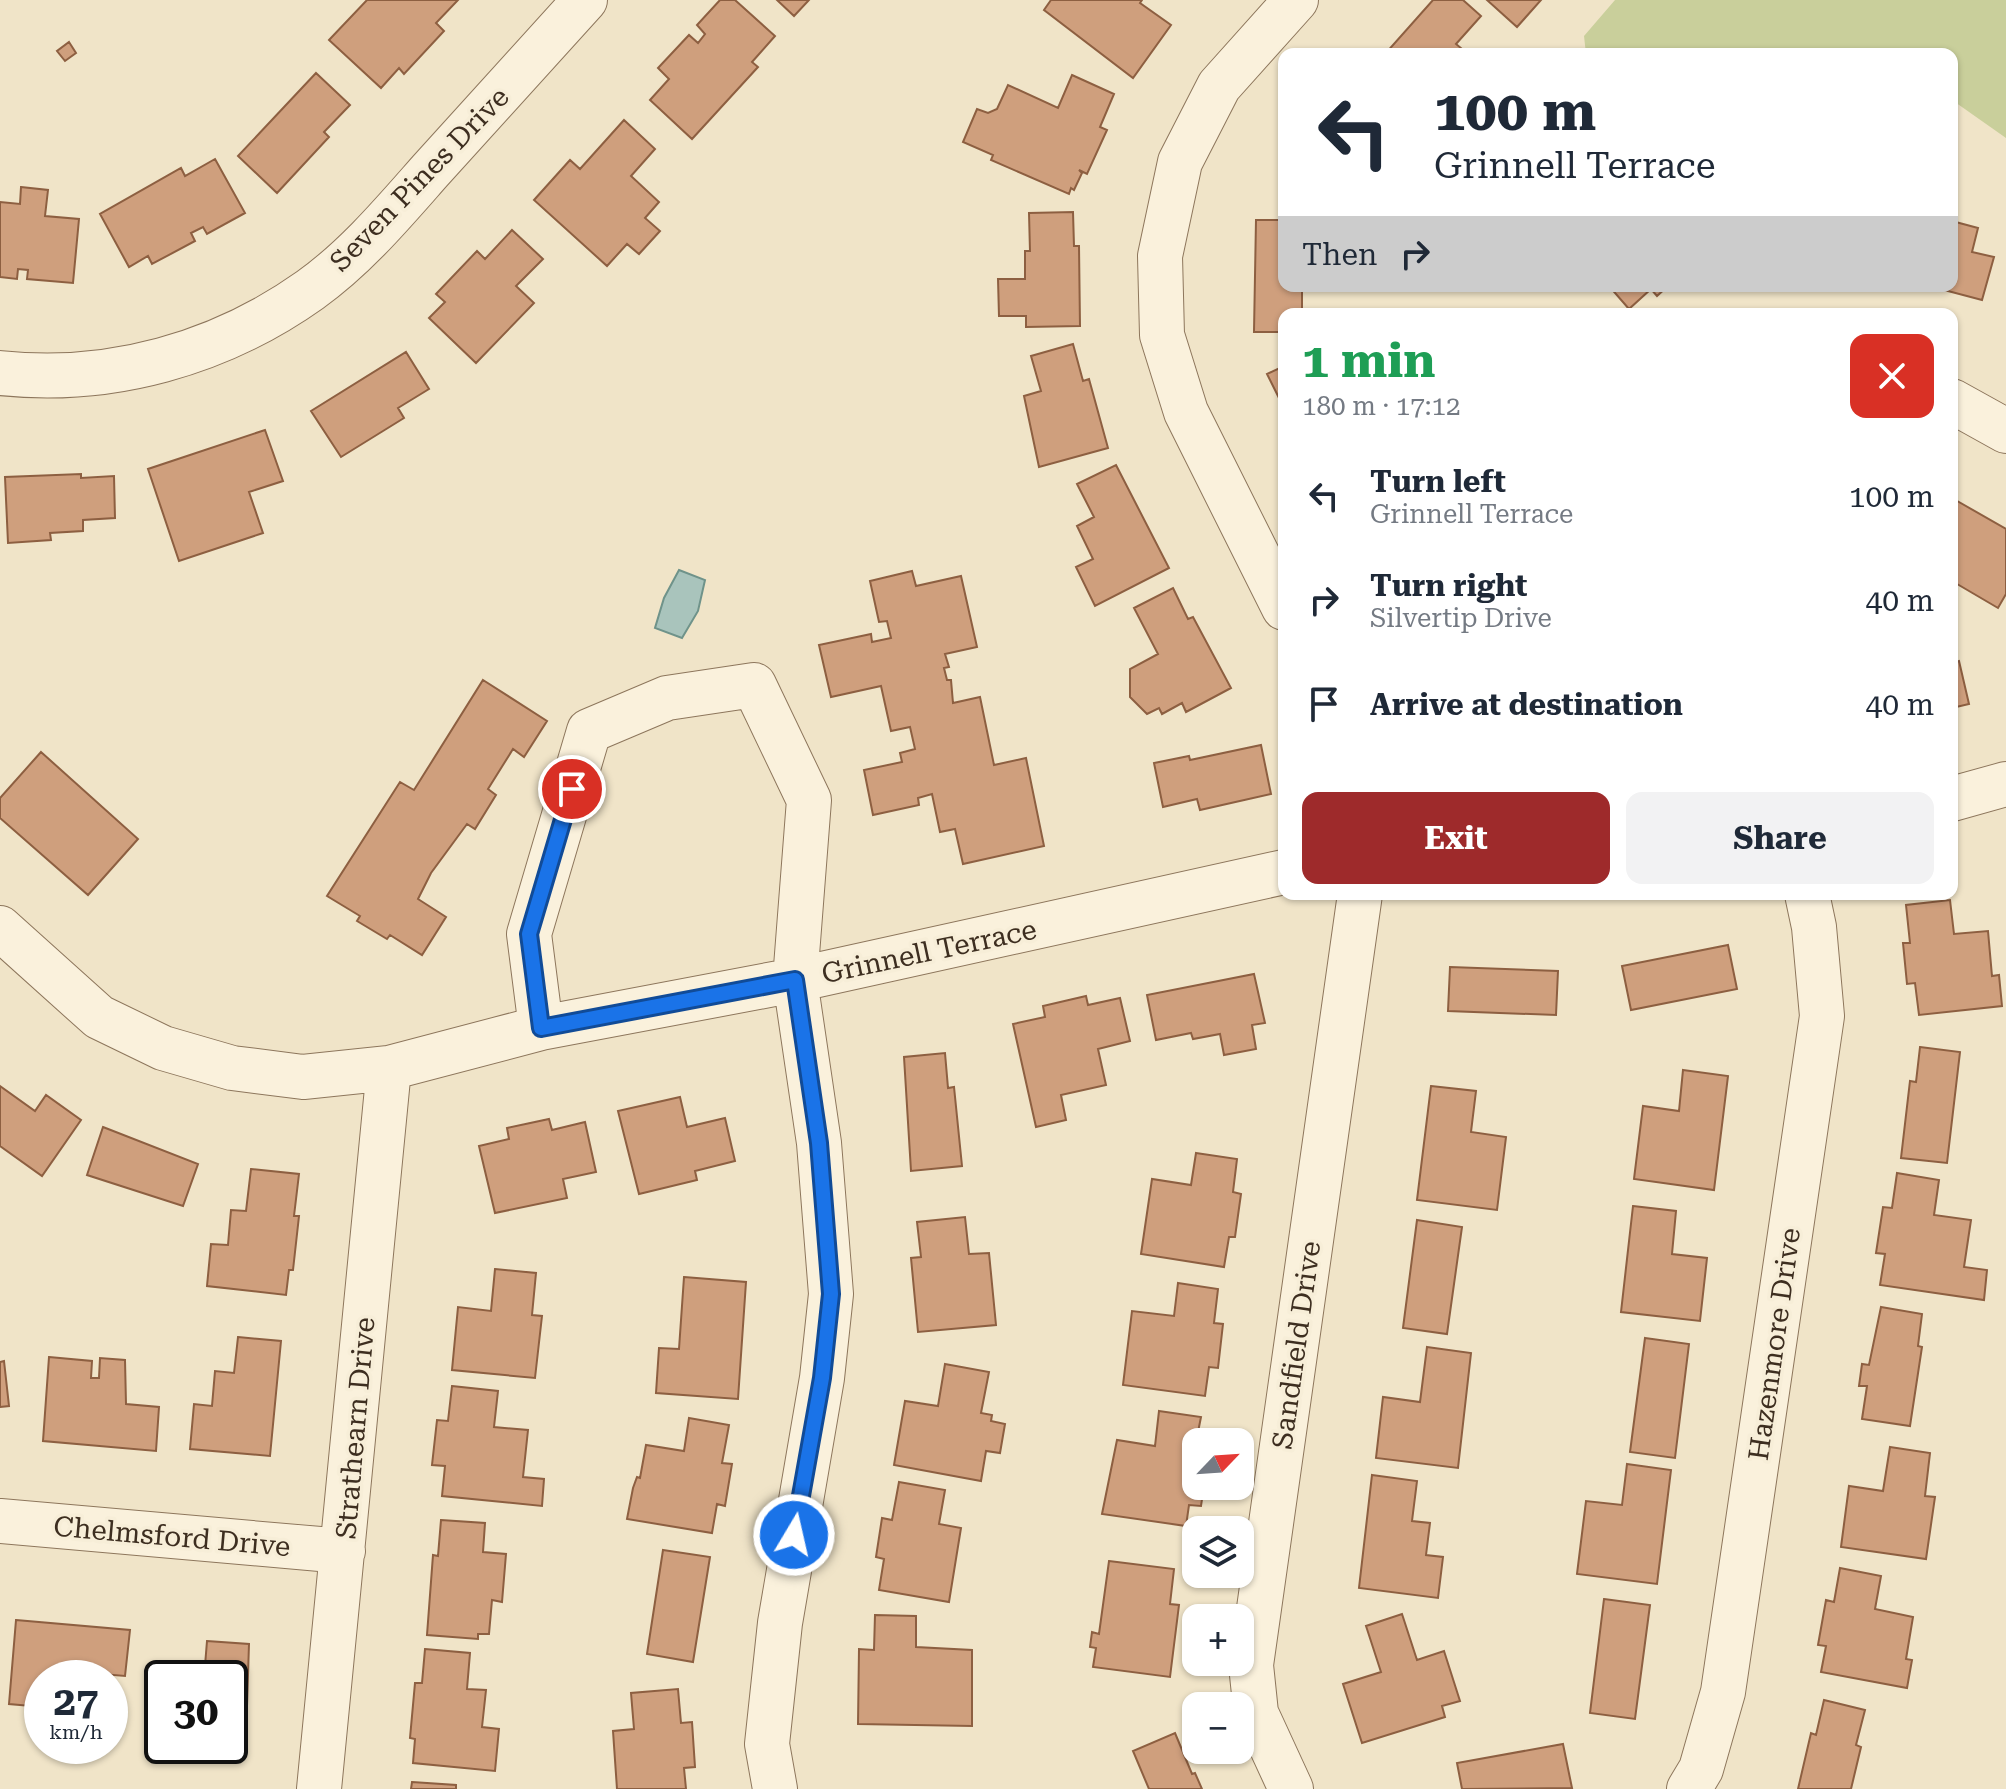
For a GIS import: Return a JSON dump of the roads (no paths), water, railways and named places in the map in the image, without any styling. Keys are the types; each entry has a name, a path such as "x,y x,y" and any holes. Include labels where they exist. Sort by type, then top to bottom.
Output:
{"street":[{"name":"Seven Pines Drive","path":"0,373 61,377 153,365 257,323 310,290 359,250 585,0"},
{"path":"1278,596 1186,412 1162,335 1160,256 1180,162 1219,86 1296,0"},
{"path":"1958,404 2006,431"},
{"path":"541,1028 529,934 589,731 667,698 754,685 809,800 795,980 819,1143 831,1294 822,1378 780,1623 767,1744 775,1789"},
{"path":"1958,797 2006,784"},
{"name":"Grinnell Terrace","path":"0,928 99,1017 163,1048 232,1068 303,1077 389,1068 541,1028 795,980 1278,873"},
{"name":"Sandfield Drive","path":"1291,1789 1256,1713 1251,1665 1359,900"},
{"name":"Hazenmore Drive","path":"1689,1789 1709,1744 1723,1692 1822,1016 1814,927 1808,900"},
{"name":"Strathearn Drive","path":"319,1789 389,1068"},
{"name":"Chelmsford Drive","path":"0,1521 343,1551"}],"water":[{"path":"679,570 705,580 698,611 682,638 655,628 664,598"}]}
